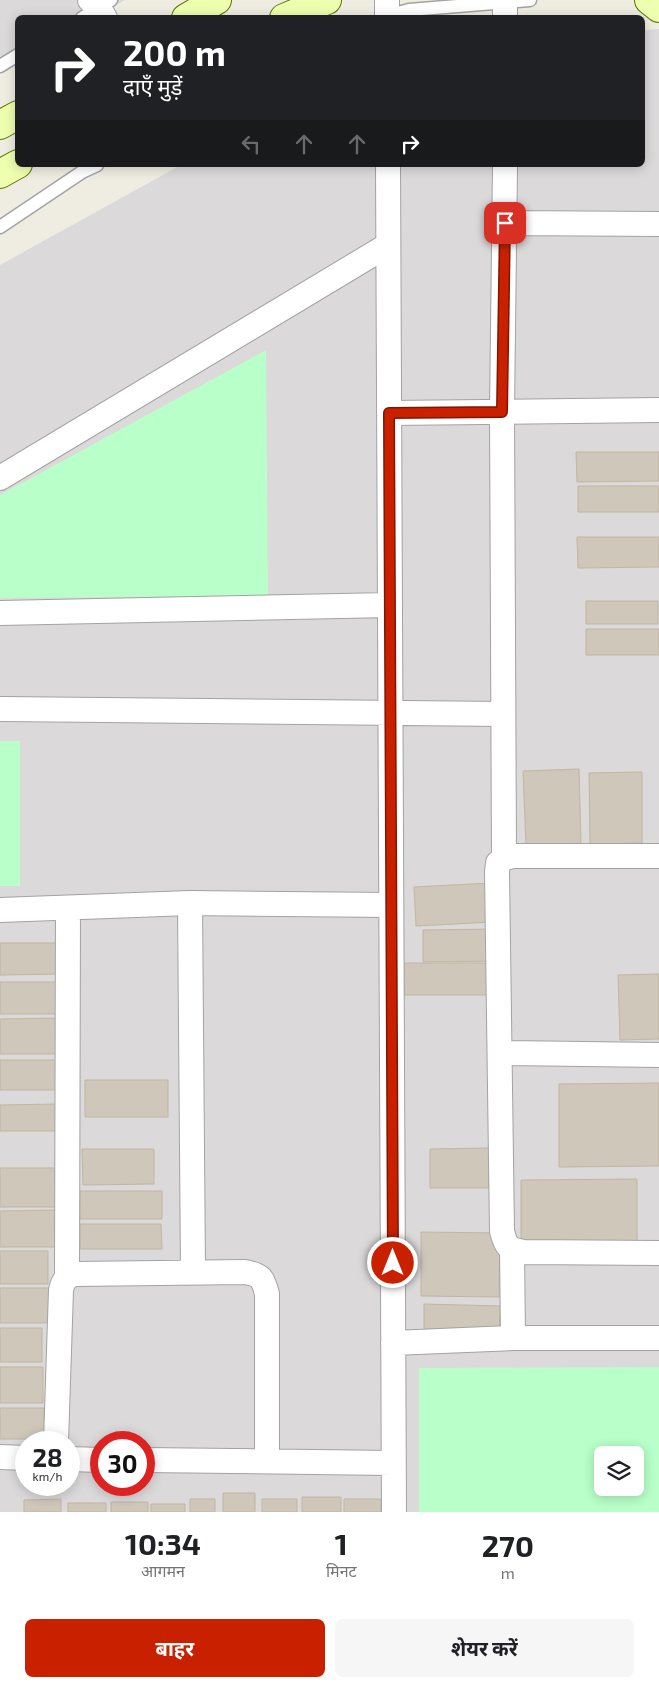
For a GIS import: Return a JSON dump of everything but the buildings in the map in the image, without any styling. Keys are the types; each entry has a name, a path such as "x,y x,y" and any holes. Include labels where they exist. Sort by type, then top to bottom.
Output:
{"main road":[{"path":"191,15 216,0"},
{"path":"291,15 327,0"},
{"path":"649,0 659,8"},
{"path":"0,125 15,116"},
{"path":"0,174 15,166"}],"street":[{"path":"388,167 394,1512"},
{"path":"504,858 502,412 505,167"},
{"path":"505,223 659,224"},
{"path":"0,478 388,244"},
{"path":"389,413 659,410"},
{"path":"0,613 390,605"},
{"path":"0,708 503,714"},
{"path":"659,856 513,856 504,858 498,863 497,872 502,1231 505,1244 512,1250 524,1252 659,1253"},
{"path":"0,910 190,903 391,905"},
{"path":"190,903 193,1272"},
{"path":"67,1277 68,908"},
{"path":"500,1053 659,1055"},
{"path":"512,1250 512,1338"},
{"path":"56,1431 60,1290 62,1283 67,1277 74,1274 245,1272 258,1274 264,1282 267,1294 267,1461"},
{"path":"393,1343 512,1338 659,1338"},
{"path":"0,1458 15,1458"},
{"path":"155,1460 394,1462"}],"lane":[{"path":"386,13 409,10 505,6 530,0"},
{"path":"0,66 15,58"},
{"path":"0,227 92,167"}],"shaded area":[{"path":"0,0 125,0 99,15 15,15 15,64 0,73"},
{"path":"659,29 659,1512 0,1512 0,265 177,167 645,167 645,30"}],"green space":[{"path":"266,350 268,596 0,598 0,495"},
{"path":"0,741 20,741 20,886 0,886"},
{"path":"659,1367 659,1512 419,1512 419,1368"}],"route":[{"path":"393,1263 389,413 502,412 505,223"}]}
